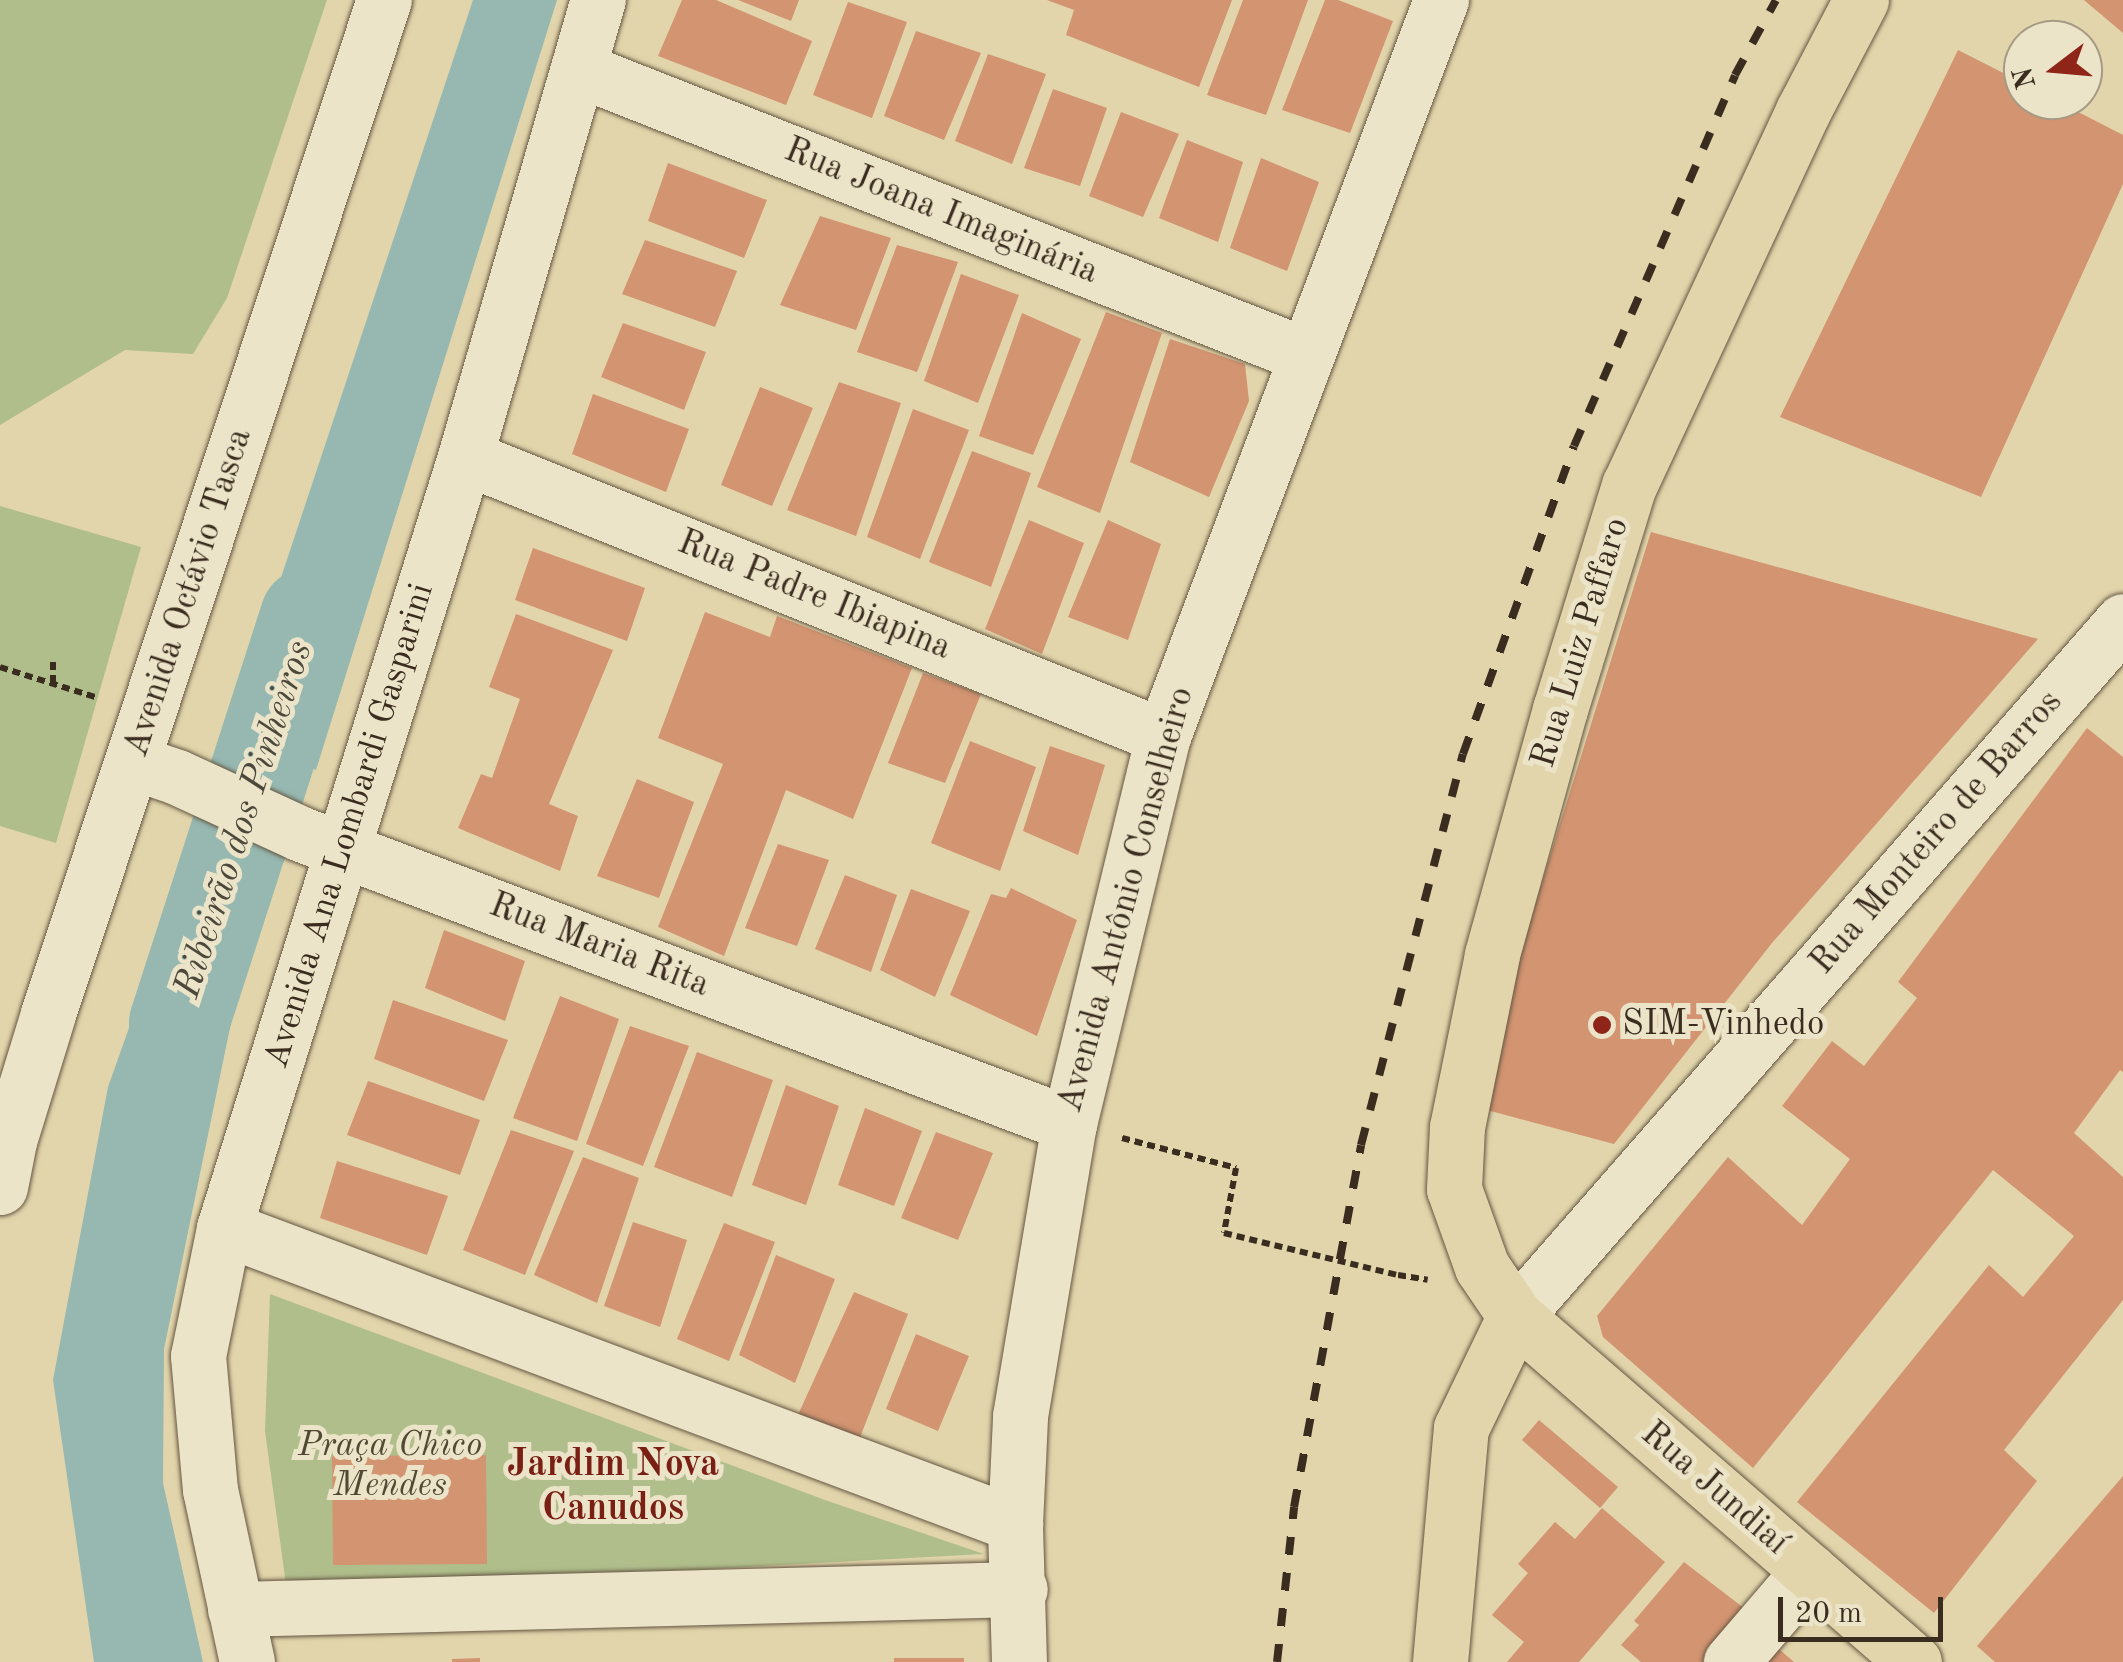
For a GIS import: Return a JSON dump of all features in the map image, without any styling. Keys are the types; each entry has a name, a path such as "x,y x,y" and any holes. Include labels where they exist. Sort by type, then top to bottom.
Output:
{"main road":[{"name":"Rua Luiz Paffaro","path":"1514,1316 1482,1266 1454,1189 1456,1127 1492,955 1560,709 1629,485 1803,110 1861,0"},
{"name":"Rua Jundiaí","path":"1514,1316 1914,1662"},
{"path":"1440,1662 1461,1428 1514,1316"}],"street":[{"name":"Avenida Octávio Tasca","path":"0,1187 8,1141 42,1032 153,751 384,0"},
{"name":"Avenida Ana Lombardi Gasparini","path":"248,1662 210,1490 198,1356 224,1228 322,842 465,456 598,0"},
{"name":"Avenida Antônio Conselheiro","path":"1020,1662 1015,1524 1020,1416 1068,1124 1163,736 1442,0"},
{"name":"Rua Joana Imaginária","path":"578,68 1304,356"},
{"name":"Rua Padre Ibiapina","path":"465,456 1163,736"},
{"name":"Rua Monteiro de Barros","path":"1514,1316 2123,621"},
{"name":"Rua Maria Rita","path":"153,751 322,842 1068,1124"},
{"path":"224,1228 1015,1524"},
{"path":"1731,1662 1808,1571"},
{"path":"235,1609 1020,1589"}],"path":[{"path":"52,683 53,661"},
{"path":"0,667 52,683 153,751"},
{"path":"1068,1124 1236,1168 1224,1232 1398,1275"}],"green space":[{"path":"0,0 327,0 227,298 193,354 125,350 0,425"},
{"path":"0,506 141,547 56,843 0,826"},
{"name":"Praça Chico Mendes","path":"270,1294 825,1500 984,1554 287,1592 265,1431"}],"water":[{"path":"473,0 557,0 316,770 230,731"},
{"path":"182,879 255,906 164,1349 163,1483 203,1662 94,1662 53,1380 108,1087"}],"building":[{"path":"682,0 716,0 812,41 786,105 658,56"},
{"path":"738,0 799,0 791,21"},
{"path":"1047,0 1232,0 1199,87 1066,35 1074,10"},
{"path":"1243,0 1308,0 1266,115 1207,95"},
{"path":"1325,0 1338,0 1393,21 1350,133 1282,110"},
{"path":"2084,0 2123,0 2123,33"},
{"path":"848,2 907,22 872,118 813,95"},
{"path":"916,31 981,53 944,140 884,116"},
{"path":"1958,50 2003,73 2003,120 2094,120 2123,135 2123,184 1981,497 1780,417"},
{"path":"988,54 1046,74 1012,164 955,141"},
{"path":"1053,89 1107,108 1080,186 1024,168"},
{"path":"1121,112 1179,134 1143,217 1089,196"},
{"path":"1187,140 1243,162 1218,242 1159,218"},
{"path":"1261,158 1319,182 1287,271 1230,248"},
{"path":"668,163 767,200 744,258 648,221"},
{"path":"820,216 891,238 856,330 780,305"},
{"path":"645,240 737,271 715,327 622,294"},
{"path":"897,245 958,262 917,372 857,352"},
{"path":"961,274 1019,295 978,403 924,381"},
{"path":"1106,312 1162,333 1100,513 1037,487"},
{"path":"1022,313 1081,339 1033,455 979,436"},
{"path":"623,323 706,352 684,410 601,377"},
{"path":"1170,339 1245,364 1249,401 1209,497 1130,462"},
{"path":"839,382 901,403 856,536 787,510"},
{"path":"760,387 813,408 772,506 721,485"},
{"path":"593,394 689,429 666,492 572,454"},
{"path":"913,409 969,430 920,559 867,537"},
{"path":"972,451 1031,473 991,587 929,562"},
{"path":"1029,520 1084,543 1042,654 985,629"},
{"path":"1108,520 1161,544 1128,640 1068,617"},
{"path":"1651,532 2038,639 1772,943 1614,1144 1472,1106"},
{"path":"533,548 645,588 627,641 515,600"},
{"path":"705,612 770,637 777,616 912,668 853,819 786,790 724,956 658,927 723,764 658,738"},
{"path":"516,614 613,650 549,804 578,816 560,871 458,828 481,774 492,778 520,699 489,687"},
{"path":"923,673 981,694 945,783 888,763"},
{"path":"2087,728 2123,757 2123,1072 2120,1070 2074,1133 2123,1177 2123,1300 2004,1450 2037,1481 1934,1613 1797,1502 1989,1265 2023,1297 2074,1236 1993,1170 1753,1468 1603,1337 1597,1316 1728,1157 1802,1225 1850,1159 1782,1106 1832,1041 1864,1066 1917,998 1898,982"},
{"path":"970,741 1036,767 1000,871 931,843"},
{"path":"1050,746 1105,765 1078,855 1023,831"},
{"path":"637,779 694,802 659,898 597,876"},
{"path":"778,844 829,860 797,946 745,928"},
{"path":"845,875 897,895 871,972 815,949"},
{"path":"1011,888 1077,920 1037,1036 950,995 991,894 1006,898"},
{"path":"911,889 970,911 935,997 880,970"},
{"path":"444,930 525,961 505,1021 425,988"},
{"path":"560,996 619,1019 577,1141 513,1118"},
{"path":"393,1000 508,1040 484,1101 374,1059"},
{"path":"630,1026 689,1046 643,1166 586,1144"},
{"path":"697,1052 773,1080 732,1197 654,1167"},
{"path":"368,1081 480,1120 460,1175 347,1135"},
{"path":"786,1085 839,1106 806,1205 752,1185"},
{"path":"865,1108 922,1131 894,1206 838,1185"},
{"path":"511,1130 574,1151 525,1275 463,1250"},
{"path":"936,1132 993,1153 958,1240 901,1218"},
{"path":"583,1157 639,1178 597,1303 534,1275"},
{"path":"337,1161 448,1196 427,1255 320,1218"},
{"path":"633,1222 687,1240 660,1327 604,1306"},
{"path":"724,1223 775,1242 729,1361 677,1339"},
{"path":"776,1255 835,1279 795,1383 739,1355"},
{"path":"854,1292 908,1314 859,1440 797,1417"},
{"path":"916,1334 969,1356 938,1431 886,1409"},
{"path":"1539,1420 1618,1487 1600,1508 1522,1440"},
{"path":"486,1455 487,1564 333,1565 332,1456"},
{"path":"2123,1476 2123,1662 1995,1662 1977,1646"},
{"path":"1602,1508 1665,1562 1579,1662 1507,1662 1524,1642 1492,1615 1528,1573 1518,1564 1555,1522 1575,1539"},
{"path":"1684,1562 1749,1612 1707,1662 1641,1662 1621,1645 1639,1625 1634,1621"},
{"path":"1765,1637 1794,1662 1743,1662"},
{"path":"480,1658 480,1662 452,1662 452,1659"},
{"path":"894,1658 964,1658 964,1662 894,1662"}],"waterway":[{"name":"Ribeirão dos Pinheiros","path":"179,1023 310,618"}],"railway":[{"path":"1277,1662 1294,1507 1361,1145 1463,754 1574,446 1735,75 1776,0"}],"place":[{"name":"SIM-Vinhedo","path":"1602,1025"}],"district":[{"name":"Jardim Nova Canudos","path":"613,1488"}]}
